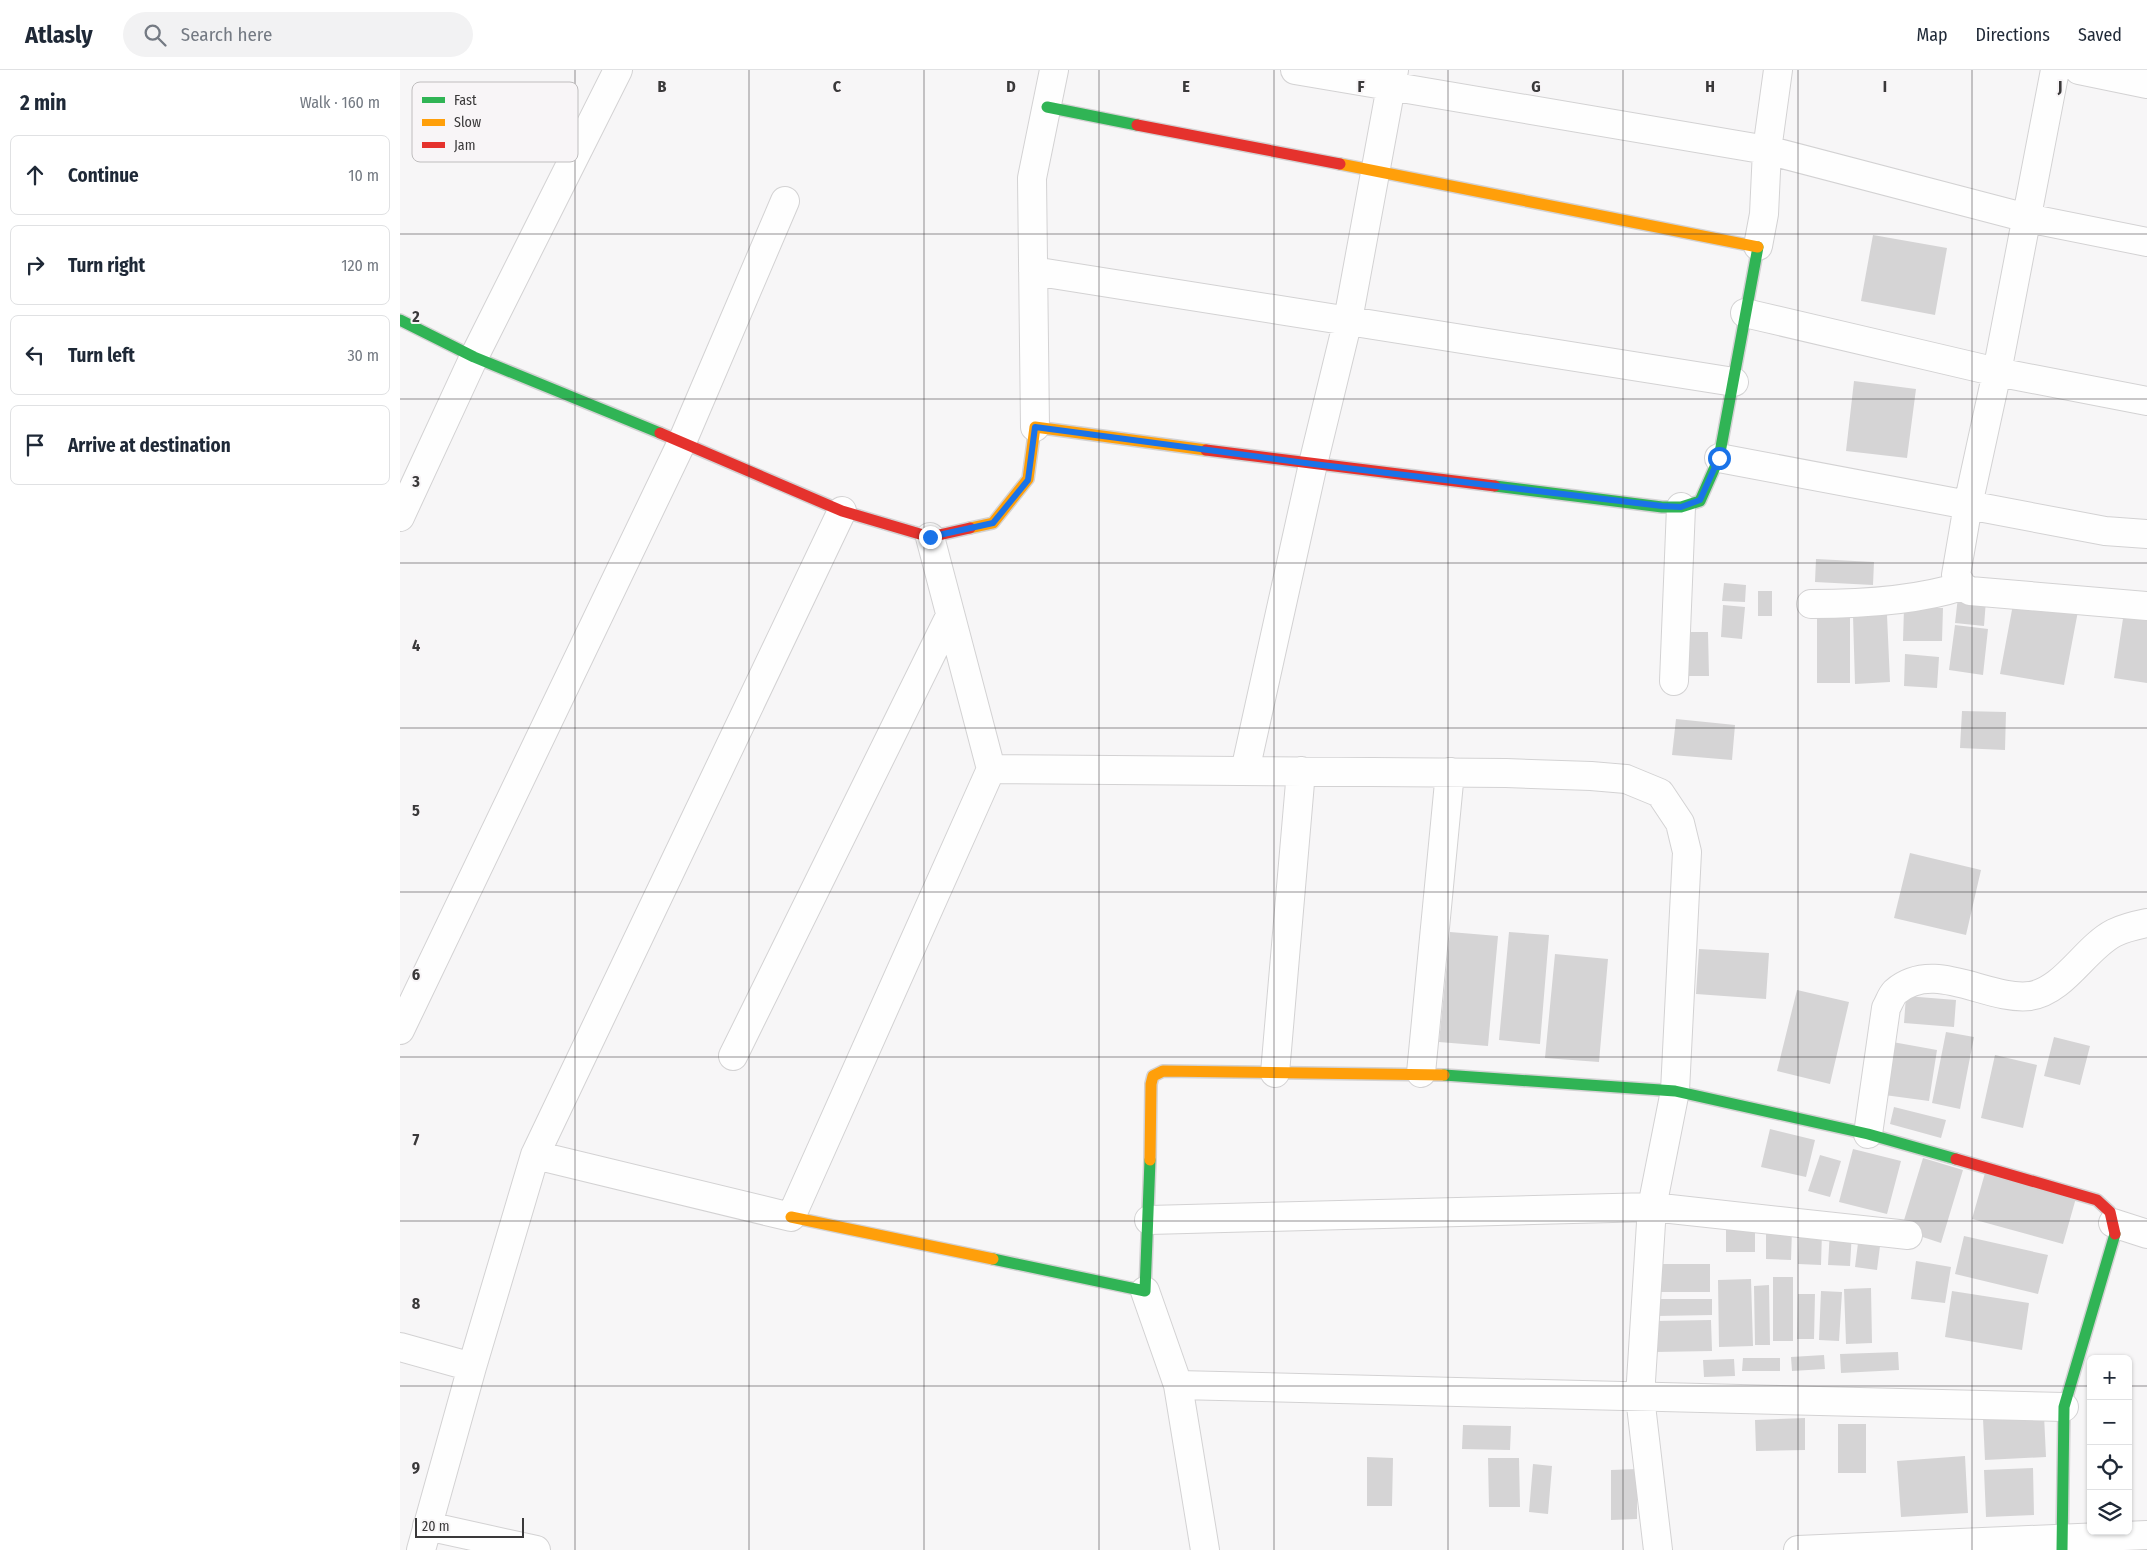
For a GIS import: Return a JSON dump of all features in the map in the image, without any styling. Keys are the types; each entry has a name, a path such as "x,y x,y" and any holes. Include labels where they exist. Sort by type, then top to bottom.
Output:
{"street":[{"path":"578,150 618,70"},
{"path":"400,320 474,357 682,442 842,511 930,537 993,523 1028,480 1035,427 1032,178 1054,70"},
{"path":"1294,70 1393,79 1767,150 2027,218 2147,242"},
{"path":"1035,427 1313,464 1653,505 1681,507 1700,500 1719,458 1734,382 1764,214 1767,150 1778,70"},
{"path":"2055,70 1997,372 1968,505 1956,575 1962,586 1970,592 2147,606"},
{"path":"2079,70 2147,84"},
{"path":"1245,771 1313,464 1348,320 1374,171 1393,79"},
{"path":"1047,107 1758,246"},
{"path":"400,516 474,357 572,162"},
{"path":"400,1030 682,442 786,201"},
{"path":"1034,271 1734,382"},
{"path":"1745,313 1997,372 2147,401"},
{"path":"1719,458 2105,531 2147,534"},
{"path":"1674,681 1681,507"},
{"path":"536,1550 424,1538 472,1367 535,1155 842,511"},
{"path":"791,1217 991,769 930,537"},
{"path":"1811,604 1856,604 1935,594 1962,586"},
{"path":"733,1056 950,616"},
{"path":"991,769 1450,772 1591,776 1626,779 1660,793 1680,823 1687,852 1675,1091 1652,1207 1640,1397 1658,1550"},
{"path":"1274,1073 1301,771"},
{"path":"1421,1073 1450,772"},
{"path":"1868,1134 1886,1008 1894,993 1912,982 1937,978 2014,997 2032,996 2048,991 2090,952 2114,933 2147,924"},
{"path":"1206,1550 1178,1385 1145,1291 1149,1220 1150,1084 1153,1076 1163,1072 1421,1073 1675,1091 1868,1134 2097,1200 2110,1212 2115,1233 2064,1407 2062,1544"},
{"path":"535,1155 791,1217 1145,1291"},
{"path":"1149,1220 1652,1207 1908,1235"},
{"path":"2113,1223 2147,1234"},
{"path":"400,1347 472,1367"},
{"path":"1178,1385 2064,1407"},
{"path":"1798,1550 2062,1544 2147,1535"}],"building":[{"path":"1873,235 1947,248 1935,315 1861,301"},
{"path":"1854,381 1916,389 1907,458 1846,451"},
{"path":"1816,559 1874,562 1873,585 1815,582"},
{"path":"1724,583 1746,585 1745,602 1722,601"},
{"path":"1758,591 1772,591 1772,616 1758,616"},
{"path":"1958,597 1986,600 1984,626 1955,623"},
{"path":"2014,599 2078,611 2064,685 2000,674"},
{"path":"1723,605 1745,607 1742,639 1721,637"},
{"path":"1904,608 1943,608 1942,641 1903,641"},
{"path":"2124,612 2147,616 2147,683 2114,678"},
{"path":"1887,615 1890,682 1855,684 1853,616"},
{"path":"1817,617 1850,617 1850,683 1817,683"},
{"path":"1955,625 1988,629 1983,675 1949,670"},
{"path":"1685,632 1708,632 1709,676 1686,676"},
{"path":"1905,654 1939,657 1937,688 1904,686"},
{"path":"1962,711 2006,712 2005,750 1960,748"},
{"path":"1676,719 1735,725 1732,760 1672,755"},
{"path":"1910,853 1981,870 1966,935 1894,918"},
{"path":"1450,932 1498,936 1488,1046 1439,1042"},
{"path":"1509,932 1549,935 1540,1044 1499,1040"},
{"path":"1699,949 1769,953 1766,999 1696,994"},
{"path":"1555,954 1608,959 1599,1062 1545,1058"},
{"path":"1797,990 1849,1002 1830,1084 1777,1071"},
{"path":"1906,996 1956,1000 1954,1027 1904,1023"},
{"path":"1946,1032 1974,1037 1960,1109 1932,1103"},
{"path":"2054,1037 2090,1046 2080,1085 2044,1076"},
{"path":"1887,1041 1937,1050 1929,1101 1877,1094"},
{"path":"1995,1055 2037,1065 2023,1128 1981,1118"},
{"path":"1894,1107 1946,1120 1941,1138 1890,1124"},
{"path":"1770,1129 1815,1140 1806,1177 1761,1167"},
{"path":"1853,1149 1901,1161 1887,1214 1839,1202"},
{"path":"1820,1155 1841,1161 1830,1197 1808,1191"},
{"path":"1923,1158 1963,1170 1941,1243 1901,1230"},
{"path":"1985,1173 2076,1198 2063,1244 1972,1219"},
{"path":"1726,1223 1755,1223 1755,1252 1726,1252"},
{"path":"1766,1229 1792,1229 1791,1260 1766,1259"},
{"path":"1830,1230 1852,1232 1850,1266 1828,1265"},
{"path":"1799,1231 1822,1232 1821,1265 1798,1264"},
{"path":"1859,1235 1881,1238 1877,1270 1855,1267"},
{"path":"1964,1236 2048,1255 2038,1294 1955,1274"},
{"path":"1916,1261 1951,1267 1945,1303 1911,1299"},
{"path":"1653,1264 1710,1264 1710,1292 1653,1292"},
{"path":"1773,1277 1793,1277 1793,1341 1773,1341"},
{"path":"1751,1279 1753,1346 1719,1347 1718,1280"},
{"path":"1769,1285 1770,1345 1755,1345 1754,1286"},
{"path":"1871,1288 1872,1343 1846,1344 1844,1289"},
{"path":"1821,1291 1842,1292 1839,1341 1819,1340"},
{"path":"1952,1291 2029,1303 2022,1350 1945,1337"},
{"path":"1798,1294 1815,1294 1814,1339 1797,1339"},
{"path":"1657,1299 1712,1299 1712,1315 1657,1316"},
{"path":"1711,1320 1712,1351 1655,1352 1654,1321"},
{"path":"1898,1352 1899,1370 1841,1373 1840,1354"},
{"path":"1824,1355 1825,1369 1792,1371 1791,1357"},
{"path":"1743,1358 1780,1358 1780,1371 1742,1371"},
{"path":"1734,1359 1735,1376 1704,1377 1703,1360"},
{"path":"2044,1415 2046,1457 1985,1460 1983,1419"},
{"path":"1805,1418 1805,1450 1756,1451 1755,1420"},
{"path":"1838,1424 1866,1424 1866,1473 1838,1473"},
{"path":"1463,1425 1511,1426 1510,1450 1462,1449"},
{"path":"1965,1456 1968,1513 1901,1517 1897,1461"},
{"path":"1367,1457 1393,1458 1392,1506 1367,1506"},
{"path":"1488,1458 1519,1458 1520,1507 1489,1507"},
{"path":"1533,1464 1552,1466 1548,1514 1529,1512"},
{"path":"2033,1468 2034,1515 1986,1517 1984,1470"},
{"path":"1637,1469 1637,1519 1611,1520 1611,1470"}],"traffic: fast":[{"path":"1047,107 1137,125"},
{"path":"1495,486 1662,507 1681,507 1700,501 1719,458 1758,247"},
{"path":"400,320 474,357 660,433"},
{"path":"1444,1075 1675,1091 1868,1134 1956,1159"},
{"path":"993,1259 1145,1291 1150,1160"},
{"path":"2062,1550 2064,1407 2115,1234"}],"traffic: slow":[{"path":"1340,164 1758,247"},
{"path":"970,528 993,523 1028,479 1035,427 1206,450"},
{"path":"1150,1160 1151,1084 1153,1076 1163,1071 1444,1075"},
{"path":"791,1217 993,1259"}],"traffic: jam":[{"path":"1137,125 1340,164"},
{"path":"660,433 842,511 930,537 970,528"},
{"path":"1206,450 1495,486"},
{"path":"1956,1159 2097,1200 2110,1212 2115,1234"}],"route":[{"path":"930,537 993,523 1028,480 1035,427 1313,464 1681,507 1700,500 1719,458"}]}
